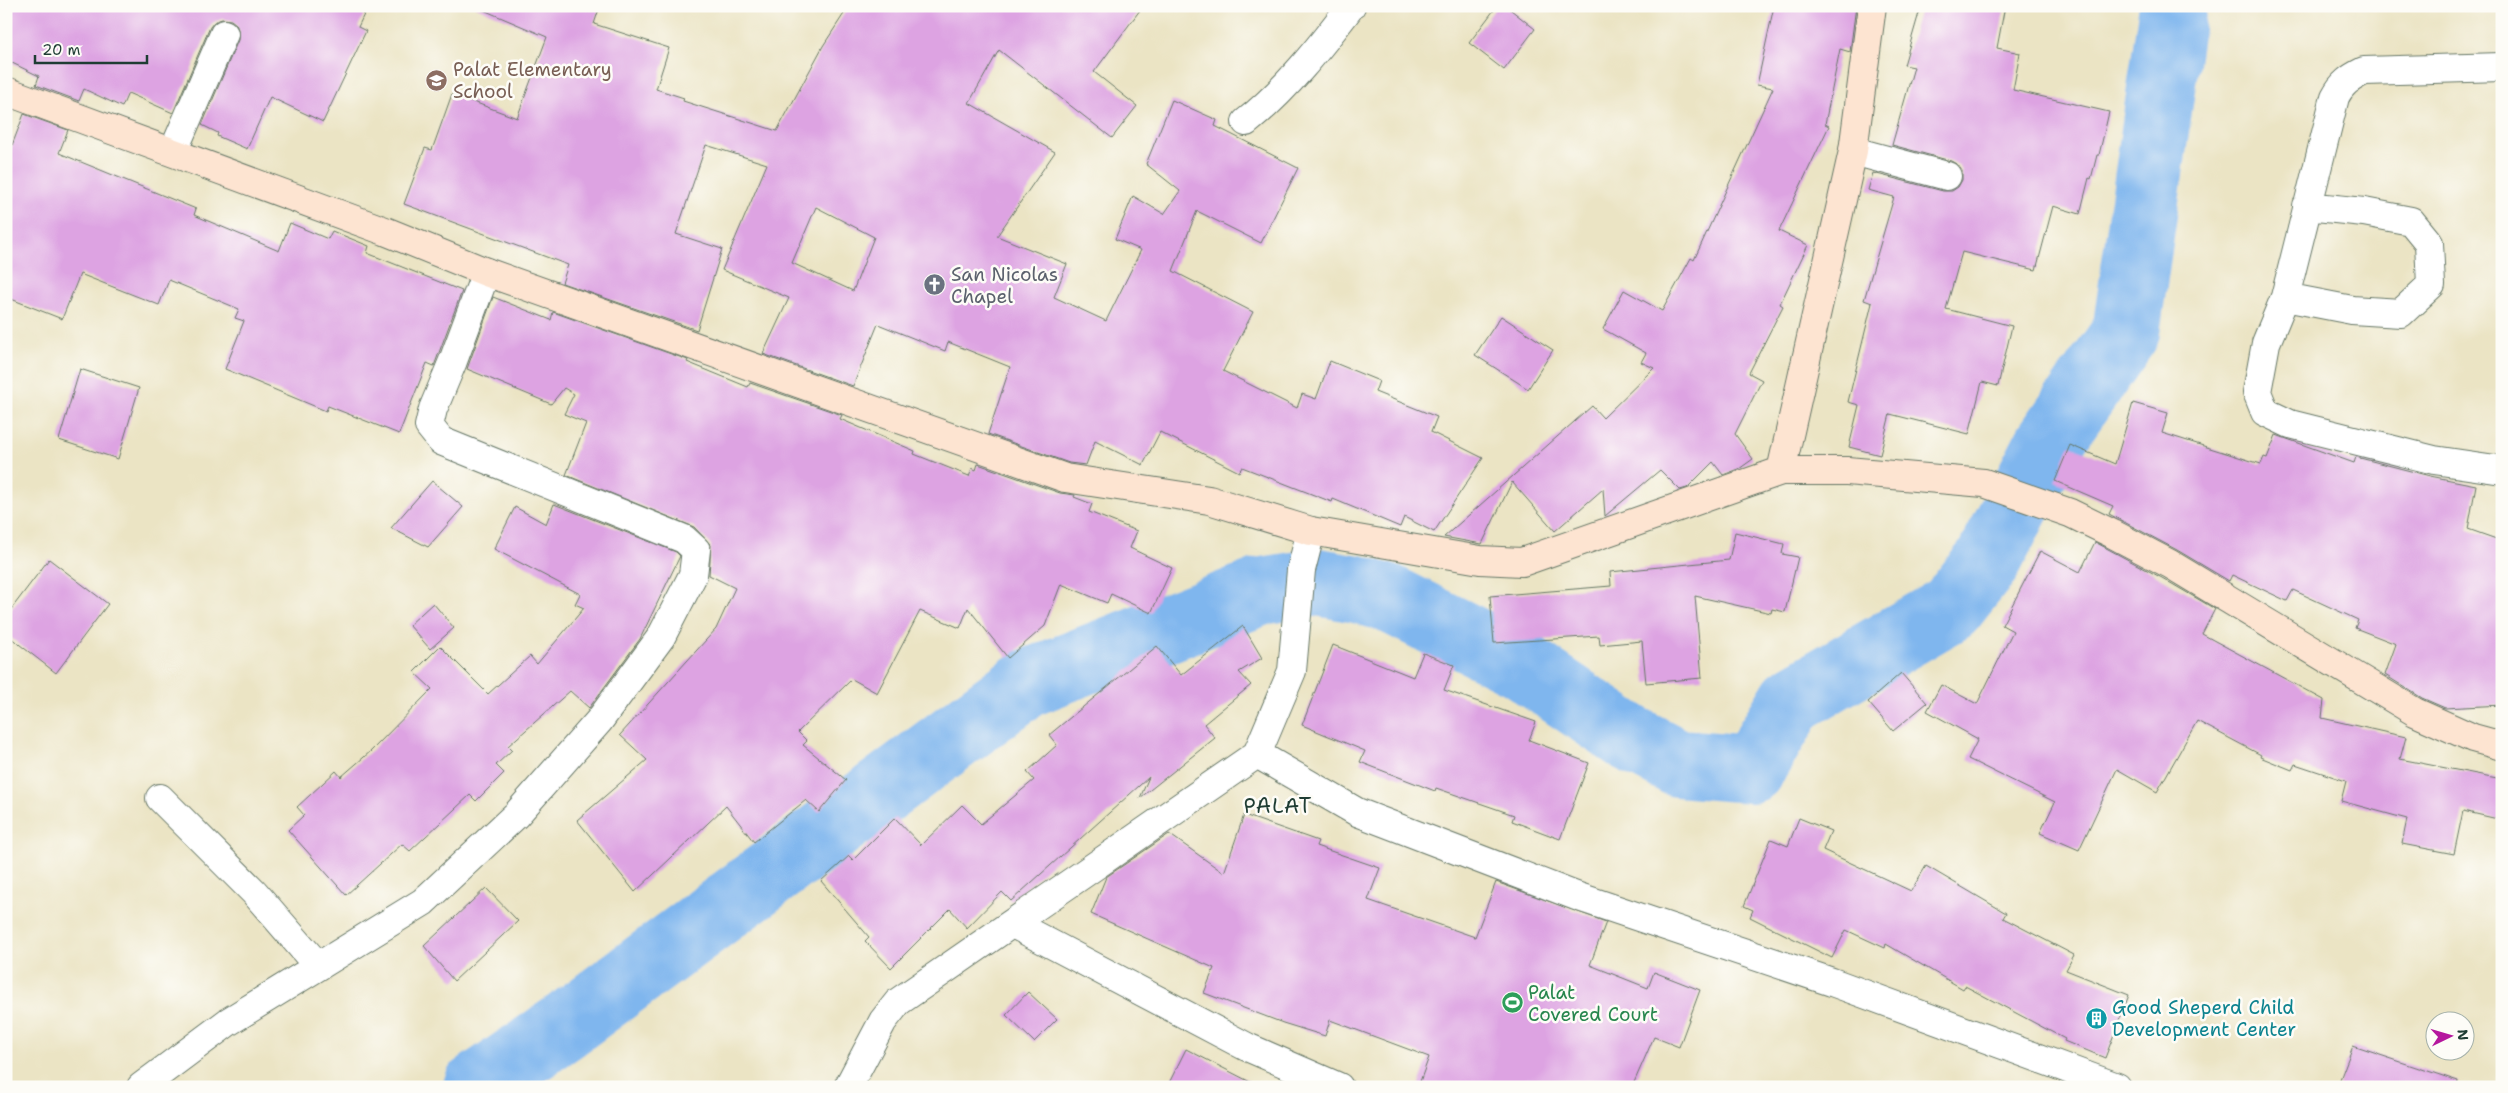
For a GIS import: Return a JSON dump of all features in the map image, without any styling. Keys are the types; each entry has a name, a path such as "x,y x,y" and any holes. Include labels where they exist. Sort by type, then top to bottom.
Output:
{"street":[{"path":"1246,122 1266,106 1351,6"},
{"path":"1781,471 1853,151 1872,6"},
{"path":"173,152 224,34"},
{"path":"2502,67 2364,71 2348,79 2335,97 2285,297 2266,343 2257,392 2265,412 2290,424 2434,460 2502,470"},
{"path":"6,91 385,231 486,272 1065,478 1209,500 1311,531 1480,560 1522,562 1781,471 1847,471 1984,483 2070,513 2170,564 2416,712 2473,738 2502,746"},
{"path":"1853,151 1947,176"},
{"path":"2285,297 2352,310 2401,313 2431,284 2429,243 2411,221 2364,212 2307,206"},
{"path":"141,1087 228,1022 423,902 516,815 599,721 661,637 694,575 696,550 684,539 440,441 429,426 433,409 454,361 486,272"},
{"path":"848,1087 883,1021 898,1002 1257,754 1292,671 1298,619 1300,570 1311,531"},
{"path":"1257,754 1357,812 1576,896 1832,982 2067,1078 2117,1087"},
{"path":"160,798 254,892 318,966"},
{"path":"1013,924 1247,1046 1339,1087"}],"building":[{"path":"6,6 368,6 358,27 366,31 323,122 270,97 247,149 217,136 218,133 202,125 238,40 239,32 236,24 231,20 222,19 214,22 210,27 173,113 128,93 122,107 84,89 79,101 36,85 39,76 6,60"},
{"path":"474,6 600,6 594,24 669,48 656,89 684,98 683,101 777,131 823,46 849,6 1143,6 1094,72 1137,106 1112,138 999,50 969,103 1055,152 997,236 1067,264 1054,297 1106,321 1141,250 1115,239 1133,196 1164,214 1180,191 1146,164 1172,100 1217,120 1215,126 1298,168 1261,243 1197,211 1173,271 1253,312 1223,371 1297,408 1302,394 1316,399 1330,361 1379,381 1375,392 1437,417 1431,432 1483,458 1434,532 1404,517 1400,527 1333,499 1332,502 1242,467 1239,472 1160,432 1143,465 1095,441 1086,465 1069,463 988,434 1010,367 948,342 945,351 878,324 853,386 763,354 789,298 722,270 767,164 706,145 676,234 722,249 697,330 562,283 568,265 404,204 425,148 432,150 452,94 517,118 547,37","holes":["816,207 874,237 853,291 792,263"]},
{"path":"1497,6 1506,6 1535,29 1504,70 1469,43"},
{"path":"1774,6 1856,6 1850,52 1840,49 1825,124 1829,126 1779,231 1808,245 1780,304 1783,306 1749,373 1762,380 1735,434 1753,459 1739,469 1723,475 1713,462 1687,488 1680,490 1660,470 1605,516 1603,489 1555,531 1512,482 1482,544 1444,537 1592,406 1603,418 1654,368 1641,362 1646,353 1603,329 1624,290 1662,311 1691,258 1694,260 1773,88 1757,85"},
{"path":"1921,6 2005,6 1997,48 2020,53 2013,90 2109,112 2099,155 2097,155 2091,179 2089,178 2080,214 2053,206 2036,270 1962,252 1946,309 2012,326 1998,386 1982,382 1969,434 1890,414 1880,455 1849,447 1859,405 1848,402 1872,303 1864,300 1894,197 1868,190 1873,173 1943,191 1952,191 1958,187 1962,180 1962,171 1958,165 1951,161 1892,145 1914,67 1904,65"},
{"path":"24,114 68,130 59,153 196,209 194,215 279,251 290,223 328,239 332,231 369,246 367,253 462,291 434,366 427,363 399,434 328,406 326,411 225,369 244,321 235,318 239,309 169,280 159,305 80,274 62,319 6,297 6,161"},
{"path":"493,297 551,320 553,312 688,360 687,362 748,387 750,383 842,415 840,419 915,451 914,454 969,476 972,468 976,470 978,464 1060,493 1075,495 1074,497 1092,504 1089,512 1137,531 1130,548 1172,568 1151,613 1111,594 1107,603 1061,584 1045,626 1008,658 968,608 960,628 920,611 877,693 852,679 798,732 807,741 803,745 846,780 819,812 806,800 754,842 726,806 635,892 577,820 647,760 620,735 716,629 735,588 709,575 711,545 694,527 566,475 586,423 564,414 574,394 564,388 551,404 467,369"},
{"path":"1501,316 1553,350 1528,389 1475,355"},
{"path":"80,369 139,388 118,459 59,440"},
{"path":"2133,403 2168,413 2162,433 2261,464 2264,457 2267,458 2276,435 2354,463 2356,457 2430,476 2476,485 2468,529 2502,541 2502,705 2445,708 2422,698 2385,675 2396,644 2355,628 2358,620 2293,590 2287,601 2232,575 2229,581 2177,550 2109,514 2113,506 2055,481 2070,445 2115,464"},
{"path":"432,481 463,507 428,547 391,528"},
{"path":"554,504 676,552 680,556 640,639 589,708 570,691 508,746 512,750 496,765 504,773 476,801 470,795 410,851 402,844 346,895 288,830 304,815 297,807 336,771 341,777 371,751 432,689 414,672 440,646 488,694 530,656 537,664 584,608 575,604 580,594 494,549 515,507 546,524"},
{"path":"1735,532 1784,544 1782,554 1798,557 1785,612 1772,609 1771,613 1695,596 1702,678 1646,683 1642,641 1600,645 1599,636 1494,643 1490,596 1611,586 1610,572 1729,560"},
{"path":"2095,542 2215,609 2202,634 2324,700 2322,718 2406,737 2400,759 2502,779 2502,820 2463,811 2454,854 2402,844 2407,819 2341,801 2346,781 2295,764 2292,770 2260,757 2261,755 2197,721 2157,792 2117,769 2079,850 2040,833 2055,802 1968,759 1978,739 1927,711 1941,685 1977,704 2013,631 2002,625 2040,551 2080,572"},
{"path":"49,559 108,604 56,673 6,634 6,616"},
{"path":"433,603 454,628 430,649 409,625"},
{"path":"1243,626 1262,658 1239,672 1251,685 1204,724 1215,738 1140,798 1149,777 1011,901 1002,892 967,928 950,909 891,968 865,941 869,937 821,881 849,856 853,860 895,818 921,845 962,805 981,824 1034,780 1027,772 1057,745 1049,735 1157,646 1181,675"},
{"path":"1333,645 1413,677 1423,653 1454,665 1444,690 1536,722 1529,740 1589,763 1560,839 1512,821 1514,815 1436,788 1435,791 1360,762 1365,751 1302,725"},
{"path":"1901,673 1927,703 1893,731 1868,702"},
{"path":"1244,815 1318,841 1316,846 1380,868 1368,900 1475,937 1496,882 1606,922 1590,965 1648,988 1654,972 1700,990 1679,1047 1654,1037 1632,1087 1418,1087 1429,1057 1330,1020 1325,1036 1283,1023 1204,993 1214,968 1091,914 1106,877 1169,834 1224,873"},
{"path":"1799,818 1831,831 1823,850 1911,891 1926,866 2006,913 2003,918 2074,955 2066,970 2129,995 2105,1058 2064,1041 2065,1039 1965,986 1963,989 1886,944 1885,948 1846,930 1832,958 1750,917 1753,910 1744,906 1771,839 1788,846"},
{"path":"486,888 518,921 454,981 424,946"},
{"path":"1028,992 1057,1019 1034,1042 1006,1015"},
{"path":"2353,1046 2458,1081 2457,1087 2337,1087"},
{"path":"1186,1049 1260,1087 1167,1087"}],"waterway":[{"path":"477,1087 565,1026 1026,684 1262,591 1318,582 1357,589 1390,599 1520,664 1628,737 1678,763 1751,769 1793,700 1951,608 1988,561 2048,444 2126,332 2173,6"}],"place":[{"name":"Palat Elementary School","path":"437,80"},
{"name":"San Nicolas Chapel","path":"935,285"},
{"name":"Palat Covered Court","path":"1512,1003"},
{"name":"Good Sheperd Child Development Center","path":"2096,1018"}],"district":[{"name":"PALAT","path":"1278,806"}]}
